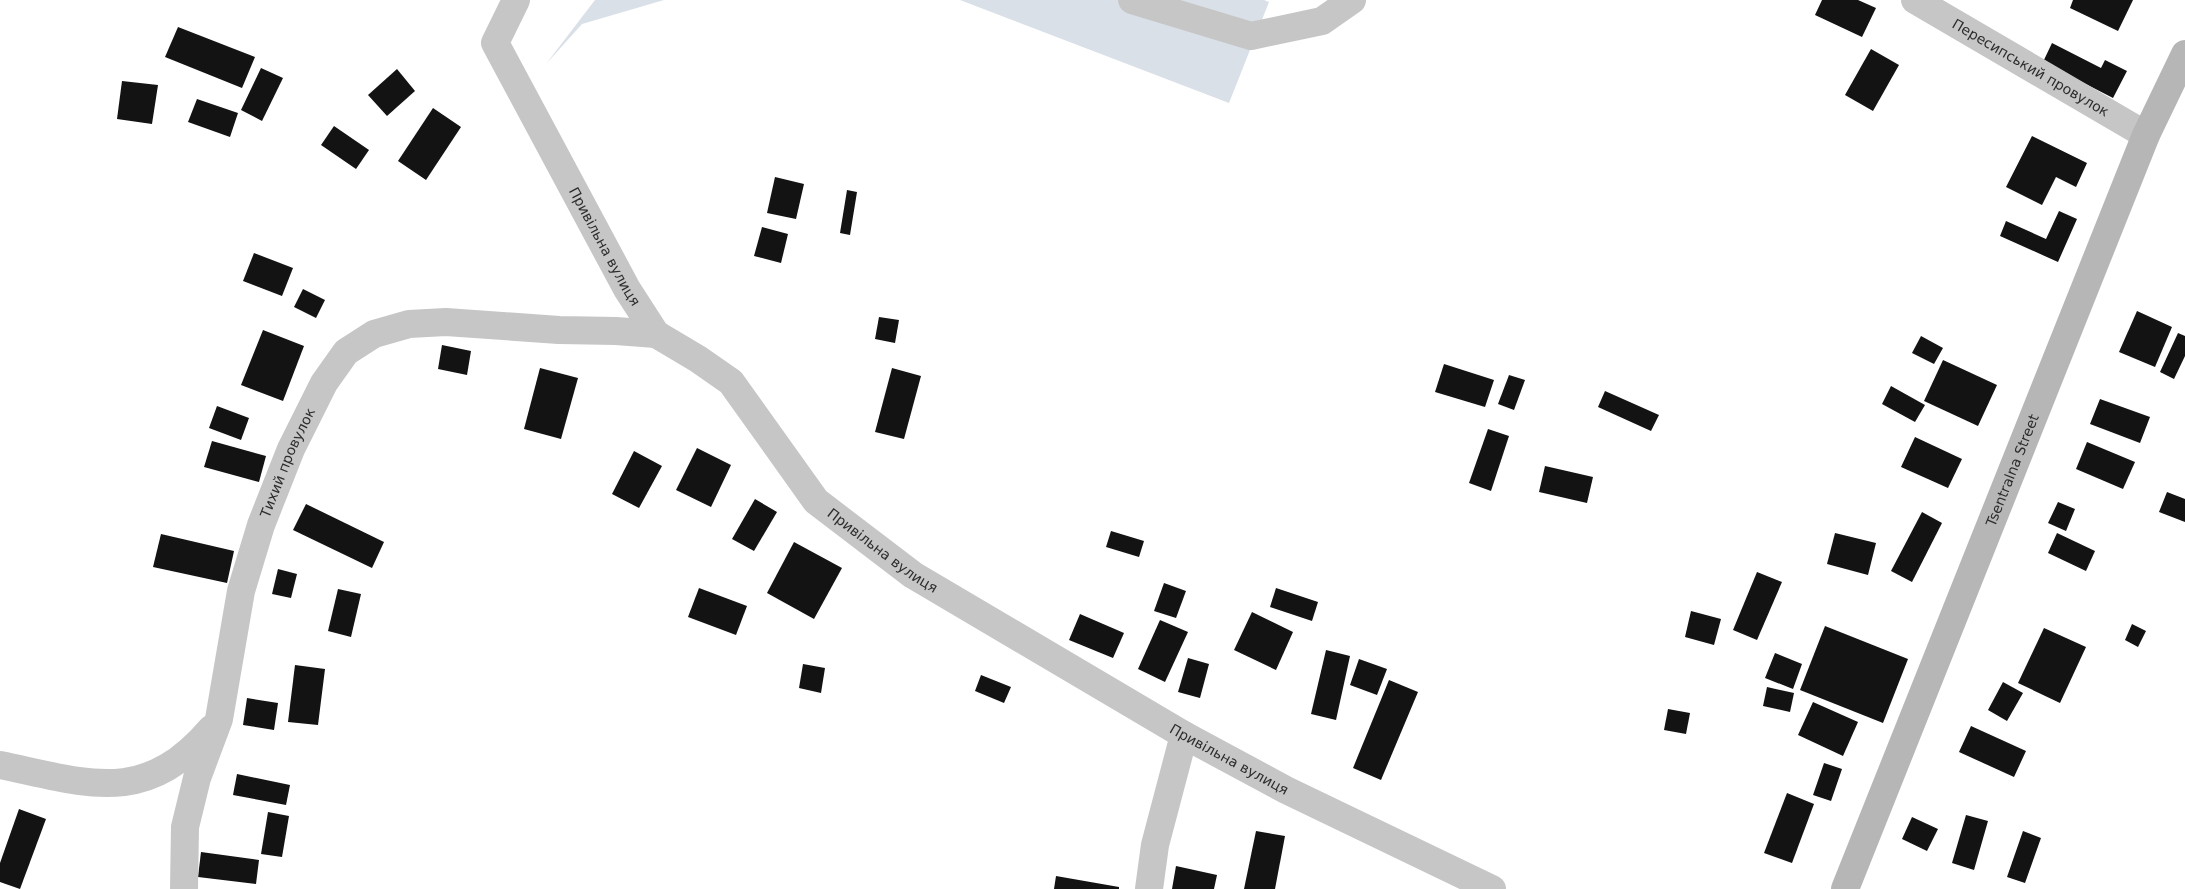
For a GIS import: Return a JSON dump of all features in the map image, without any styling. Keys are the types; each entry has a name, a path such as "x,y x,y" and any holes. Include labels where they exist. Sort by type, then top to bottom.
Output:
{"street":[{"name":"Привільна вулиця","path":"516,0 495,43 627,289 656,334 698,359 731,382 816,501 913,575 1184,735 1286,790 1492,889"},
{"path":"1132,0 1251,36 1322,22 1352,0"},
{"name":"Пересипський провулок","path":"1915,0 2146,135"},
{"name":"Tsentralna Street","path":"1845,889 2146,135 2185,54"},
{"name":"Тихий провулок","path":"184,889 185,827 197,778 219,719 241,591 261,525 291,449 324,383 346,352 374,334 418,323 465,322 559,330 616,330 656,334"},
{"path":"0,765 93,784 122,784 155,774 193,750 219,719"},
{"path":"1149,889 1155,846 1184,735"}],"shaded area":[{"path":"595,0 664,0 582,24 546,64"},
{"path":"960,0 1264,0 1269,2 1229,103"}],"building":[{"path":"1822,0 1858,0 1876,8 1862,37 1815,15"},
{"path":"2073,0 2133,0 2118,31 2070,8"},
{"path":"178,27 255,57 242,88 165,57"},
{"path":"2052,43 2101,68 2105,60 2127,71 2113,98 2043,62"},
{"path":"1871,49 1899,65 1873,111 1845,95"},
{"path":"261,68 283,78 262,121 241,110"},
{"path":"397,69 415,91 387,116 368,95"},
{"path":"122,81 158,85 152,124 117,119"},
{"path":"197,99 238,113 230,137 188,122"},
{"path":"433,108 461,127 426,180 398,161"},
{"path":"334,126 369,150 356,169 321,145"},
{"path":"2032,136 2087,163 2076,187 2056,177 2042,205 2006,187"},
{"path":"775,177 804,184 796,219 767,213"},
{"path":"847,190 857,192 850,235 840,233"},
{"path":"2059,211 2077,219 2058,262 2000,236 2006,221 2046,239"},
{"path":"762,227 788,234 781,263 754,256"},
{"path":"254,253 293,268 282,296 243,281"},
{"path":"303,289 325,300 316,318 294,307"},
{"path":"2137,311 2172,327 2155,367 2119,352"},
{"path":"879,317 899,320 895,343 875,339"},
{"path":"263,330 304,346 283,401 241,385"},
{"path":"2178,333 2185,336 2185,356 2174,379 2160,372"},
{"path":"1921,336 1943,348 1934,364 1912,353"},
{"path":"442,345 471,351 467,375 438,369"},
{"path":"1943,360 1997,385 1978,426 1924,401"},
{"path":"1444,364 1494,380 1485,407 1435,392"},
{"path":"540,368 578,378 561,439 524,429"},
{"path":"892,368 921,376 904,439 875,432"},
{"path":"1509,375 1525,380 1514,410 1498,404"},
{"path":"1891,386 1925,405 1915,422 1882,404"},
{"path":"1605,391 1659,415 1651,431 1598,407"},
{"path":"2100,399 2150,417 2140,443 2090,424"},
{"path":"217,406 249,418 241,440 209,428"},
{"path":"1488,429 1509,436 1491,491 1469,483"},
{"path":"1915,437 1962,459 1948,488 1901,467"},
{"path":"212,441 266,456 259,482 204,467"},
{"path":"2087,442 2135,462 2123,489 2076,469"},
{"path":"697,448 731,465 711,507 676,490"},
{"path":"634,451 662,466 639,508 612,494"},
{"path":"1545,466 1593,477 1587,503 1539,492"},
{"path":"2167,492 2185,499 2185,522 2159,512"},
{"path":"755,499 777,512 754,551 732,539"},
{"path":"2058,502 2075,509 2066,531 2048,523"},
{"path":"306,504 384,542 372,568 293,530"},
{"path":"1922,512 1942,523 1912,582 1891,571"},
{"path":"1111,531 1144,541 1139,557 1106,547"},
{"path":"1835,533 1876,543 1868,575 1827,564"},
{"path":"2057,533 2095,551 2086,571 2048,553"},
{"path":"161,534 234,551 227,583 153,567"},
{"path":"794,542 842,568 814,619 767,593"},
{"path":"278,569 297,574 291,598 272,594"},
{"path":"1757,572 1782,582 1757,640 1733,630"},
{"path":"1164,583 1186,591 1176,618 1154,611"},
{"path":"699,588 747,606 736,635 688,617"},
{"path":"1276,588 1318,602 1312,621 1270,607"},
{"path":"338,589 361,594 351,637 328,631"},
{"path":"1691,611 1721,619 1714,645 1685,637"},
{"path":"1252,612 1293,632 1276,670 1234,650"},
{"path":"1080,614 1124,633 1113,658 1069,640"},
{"path":"1160,620 1188,632 1165,682 1138,669"},
{"path":"2132,624 2146,631 2138,647 2125,640"},
{"path":"1825,626 1908,659 1883,723 1800,690"},
{"path":"2044,628 2086,647 2060,703 2018,683"},
{"path":"1326,650 1350,656 1336,720 1311,714"},
{"path":"1775,653 1802,664 1793,689 1765,678"},
{"path":"1188,658 1209,664 1200,698 1178,692"},
{"path":"1359,659 1387,669 1377,695 1350,685"},
{"path":"803,664 825,668 821,693 799,688"},
{"path":"295,665 325,669 318,725 288,722"},
{"path":"981,675 1011,687 1004,703 975,691"},
{"path":"1389,680 1418,692 1381,780 1353,768"},
{"path":"2003,682 2023,693 2007,721 1988,710"},
{"path":"1767,687 1794,693 1790,712 1763,706"},
{"path":"247,698 278,703 274,730 243,725"},
{"path":"1813,702 1858,722 1843,756 1798,735"},
{"path":"1668,709 1690,713 1686,734 1664,730"},
{"path":"1971,726 2026,751 2014,777 1959,752"},
{"path":"1824,763 1842,769 1831,801 1813,795"},
{"path":"237,774 290,785 286,805 233,795"},
{"path":"1787,793 1814,804 1792,863 1764,853"},
{"path":"19,809 46,819 20,889 0,882 0,863"},
{"path":"268,812 289,816 282,857 261,854"},
{"path":"1966,815 1988,821 1974,870 1952,863"},
{"path":"1912,817 1938,829 1927,851 1902,839"},
{"path":"1256,831 1285,836 1275,889 1244,889"},
{"path":"2023,831 2041,838 2025,883 2007,877"},
{"path":"201,852 259,860 256,884 198,877"},
{"path":"1176,866 1217,875 1214,889 1172,889"},
{"path":"1056,876 1119,887 1119,889 1054,889"}]}
